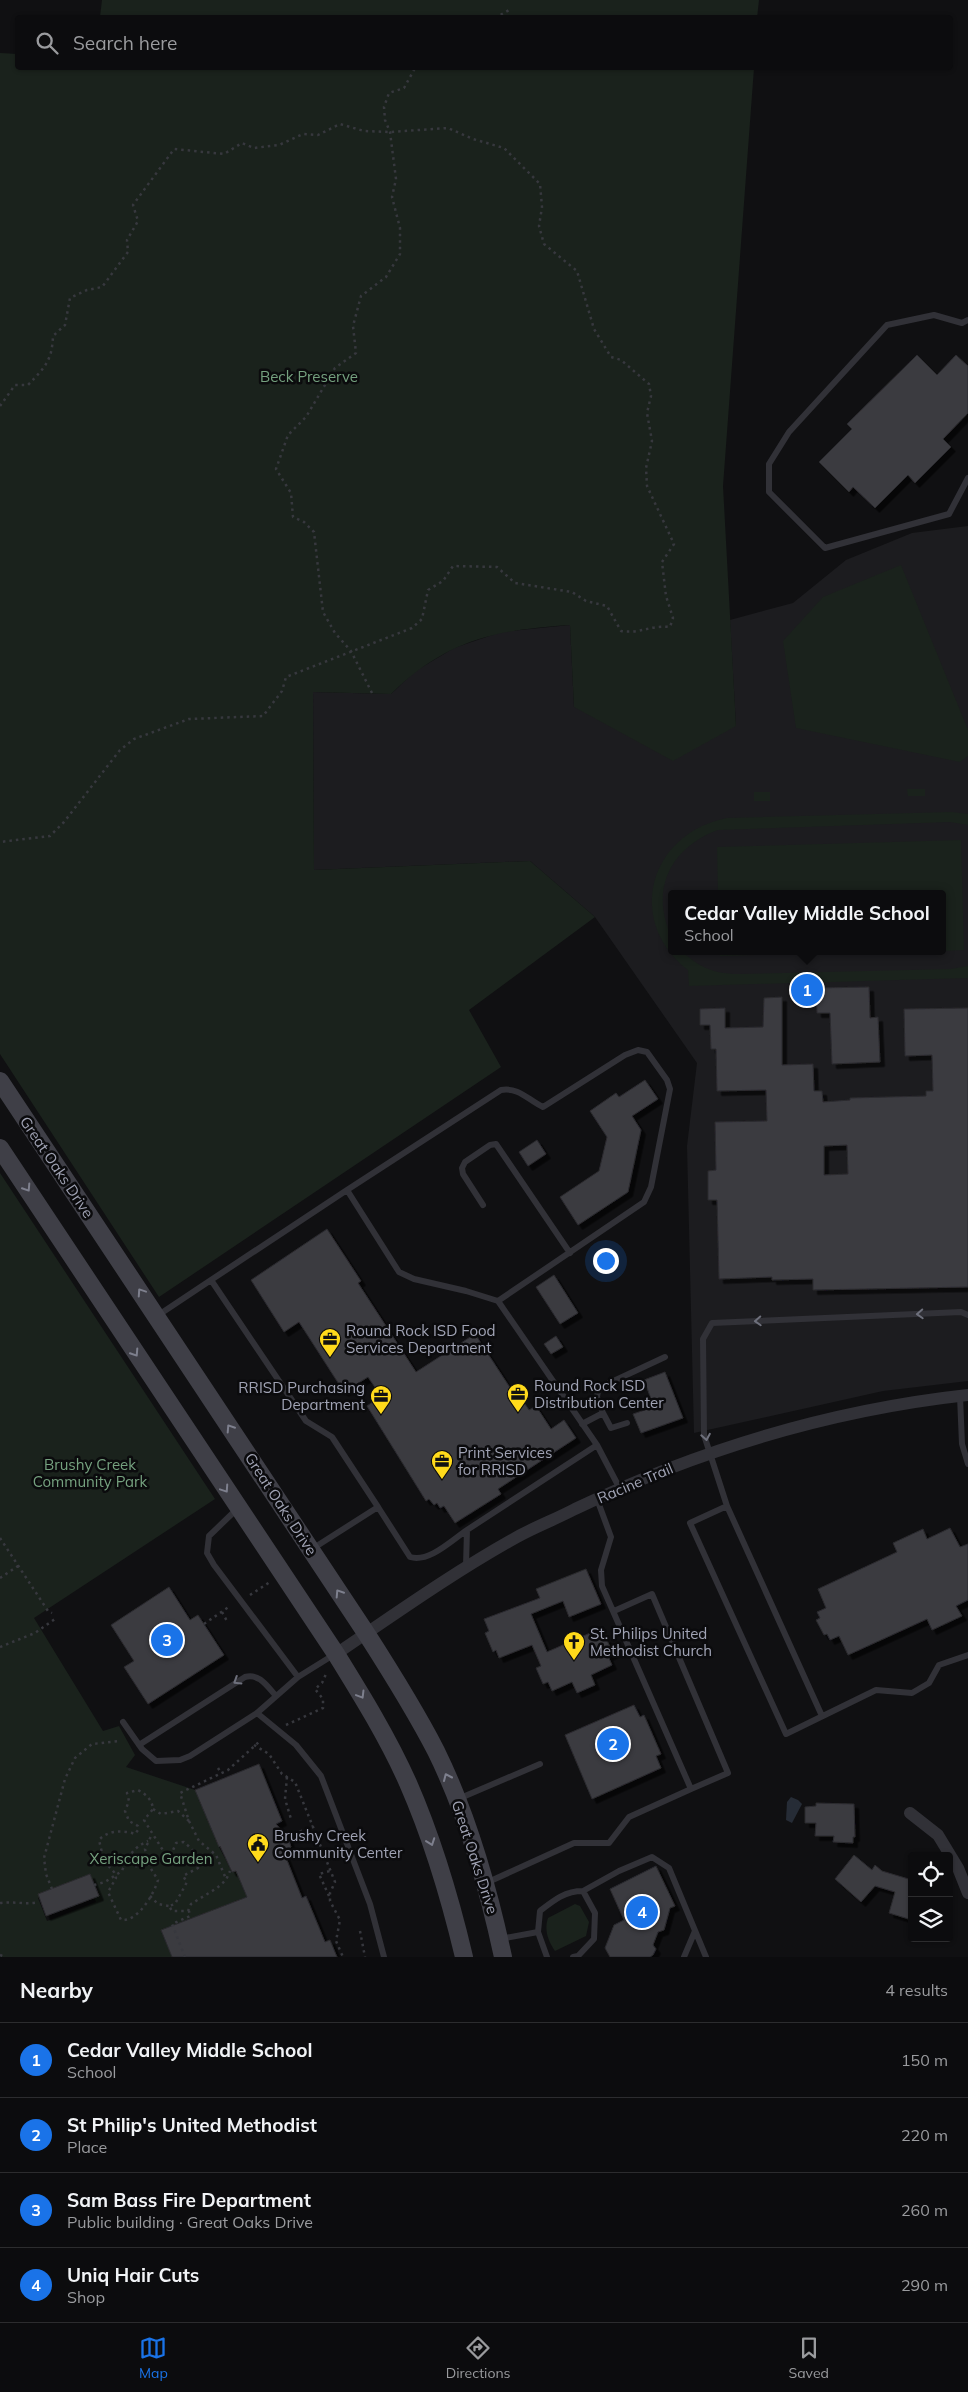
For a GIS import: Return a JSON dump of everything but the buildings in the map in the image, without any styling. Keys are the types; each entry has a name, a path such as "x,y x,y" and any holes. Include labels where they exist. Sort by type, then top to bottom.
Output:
{"street":[{"name":"Great Oaks Drive","path":"0,1080 366,1633 412,1708 436,1752 457,1800 485,1883 503,1957"},
{"path":"0,1148 336,1654 377,1721 408,1783 432,1844 452,1906 464,1957"},
{"name":"Racine Trail","path":"336,1654 466,1567 518,1537 660,1471 818,1420 867,1410 964,1396"},
{"path":"910,1814 938,1835 958,1868 968,1893"}],"lane":[{"path":"968,320 962,323 934,316 887,325 789,432 768,464 768,492 825,548 949,514 968,478"},
{"path":"157,1316 501,1090 510,1088 520,1092 531,1101 543,1107 624,1055 638,1050 647,1052 667,1080 670,1089 651,1187 644,1202 498,1301"},
{"path":"484,1205 463,1174 462,1168 465,1162 490,1145 496,1144 570,1253"},
{"path":"347,1190 399,1272 414,1279 466,1291 498,1301 582,1424 620,1489"},
{"path":"211,1280 306,1421 332,1437 410,1557 418,1559 426,1557 596,1446"},
{"path":"822,1716 727,1506 709,1454 704,1435 703,1339 712,1323 961,1312 968,1315"},
{"path":"627,1423 612,1428 603,1413 597,1397 598,1391 605,1385 665,1357"},
{"path":"964,1396 962,1444 968,1464"},
{"path":"582,1424 603,1413"},
{"path":"597,1499 611,1537 601,1570 602,1586 691,1789"},
{"path":"727,1506 690,1523 786,1734 876,1690 912,1694 929,1683 939,1665 968,1655"},
{"path":"311,1550 378,1507"},
{"path":"238,1508 209,1536 207,1553 236,1598 298,1677"},
{"path":"466,1567 467,1530"},
{"path":"485,1883 574,1843 609,1843 629,1816 728,1773 652,1594 614,1611"},
{"path":"123,1722 139,1745 156,1761 180,1760 190,1756 258,1713 298,1677 336,1654"},
{"path":"139,1745 245,1677 252,1675 258,1678 276,1696"},
{"path":"258,1713 296,1746 321,1776 370,1904 384,1957"},
{"path":"457,1800 540,1764"},
{"path":"547,1957 538,1932 540,1911 558,1897 573,1891 583,1891 618,1871 652,1857 669,1868 706,1957"},
{"path":"573,1957 578,1956 594,1939 594,1913 583,1891"},
{"path":"684,1957 695,1931"},
{"path":"499,1939 538,1932"}],"path":[{"path":"499,15 508,10"},
{"path":"372,693 351,651 335,633 323,612 314,532 304,522 293,517 291,493 276,469 288,435 306,417 335,368 356,353 353,326 361,296 386,277 400,254 400,228 392,197 396,179 390,132 385,120 384,107 389,93 404,88 414,70"},
{"path":"0,406 15,385 28,385 43,369 52,353 52,336 65,325 70,298 87,290 102,287 128,252 127,240 138,220 133,205 174,149 224,154 242,143 254,148 279,145 303,134 318,135 340,124 364,131 390,132 448,128 473,139 504,148 540,184 542,207 539,226 544,244 577,271 594,329 610,357 621,360 649,384 651,396 647,413 652,441 646,468 647,486 674,544 662,562 666,596 673,618 670,627 654,626 636,633 621,631 607,606 586,601 572,592 515,583 498,567 453,566 443,581 428,590 422,619 412,628 286,677 282,691 263,716 189,719 134,739 120,750 64,822 50,836 0,842"},
{"path":"0,1538 48,1611 52,1612"},
{"path":"0,1578 18,1566"},
{"path":"250,1595 273,1580"},
{"path":"204,1624 230,1606"},
{"path":"222,1612 228,1623"},
{"path":"0,1647 34,1633 56,1619"},
{"path":"283,1726 323,1708 323,1699 315,1689 322,1683 325,1674 332,1673"},
{"path":"52,1889 46,1874 44,1858 65,1779 75,1758 92,1744 119,1740"},
{"path":"226,1880 216,1855 199,1841 180,1793 221,1773 242,1759 260,1741"},
{"path":"254,1745 269,1754 282,1774 295,1782 335,1882 330,1898"},
{"path":"218,1768 221,1773"},
{"path":"287,1776 285,1798 291,1819"},
{"path":"115,1876 104,1861 99,1840 104,1834 119,1832 134,1834 138,1830 138,1826 129,1821 125,1811 129,1801 126,1793 130,1790 138,1790 149,1798 153,1809 161,1814 178,1811 190,1821"},
{"path":"150,1896 158,1904 169,1906 175,1904 187,1882 183,1876 198,1868 199,1863 195,1854 184,1842 176,1843 169,1860 144,1820 153,1809"},
{"path":"288,1837 313,1826"},
{"path":"115,1876 108,1892 121,1920 125,1920 135,1916 150,1896 158,1880 148,1864 145,1849 152,1834"},
{"path":"94,1885 122,1871 125,1860 138,1846 148,1842"},
{"path":"135,1866 142,1867 148,1864"},
{"path":"185,1957 172,1924 190,1916 188,1910 191,1904 226,1880 230,1871"},
{"path":"330,1871 319,1874 340,1920 336,1941 343,1957"},
{"path":"0,1903 30,1904 39,1902"},
{"path":"169,1906 172,1911 188,1910"},
{"path":"360,1932 365,1957"},
{"path":"0,1955 6,1957"}],"shaded area":[{"path":"968,526 968,1381 883,1391 694,1433 687,1146 697,1063 595,917 530,861 314,870 313,692 391,694 414,672 454,648 501,632 570,625 574,707 736,726 730,620 793,603 846,560 912,533"},
{"path":"791,1797 802,1804 792,1823 786,1820 787,1802"}],"green space":[{"path":"102,0 759,0 757,15 100,15"},
{"name":"Beck Preserve","path":"0,53 15,54 15,70 754,70 723,486 736,726 673,761 574,707 570,625 518,630 473,641 432,661 391,694 313,692 314,870 530,861 595,917 469,1010 501,1067 159,1297 0,1054"},
{"path":"901,565 968,730 968,756 960,762 796,728 783,641 823,597"},
{"path":"907,789 925,789 925,796 908,796"},
{"path":"754,792 770,792 770,801 754,801"},
{"path":"951,812 968,814 968,825 950,822 718,830 706,835 685,850 677,859 670,869 666,880 663,906 668,928 668,950 656,927 652,904 655,881 664,860 679,841 701,827 727,818"},
{"path":"961,840 964,950 946,951 946,890 718,890 717,847"},
{"path":"673,955 685,955 709,969 729,974 951,969 968,966 968,978 689,986 688,970"},
{"path":"720,955 759,955 720,956"},
{"name":"Brushy Creek Community Park","path":"0,1173 215,1499 34,1618 103,1731 119,1726 135,1755 126,1767 195,1790 219,1847 232,1872 236,1871 247,1897 161,1930 172,1957 0,1957","holes":["86,1877 96,1902 47,1921 38,1898"]},
{"path":"575,1904 580,1906 589,1922 586,1936 555,1951 547,1935 548,1918"}],"place":[{"name":"Cedar Valley Middle School","path":"807,990"},
{"name":"Round Rock ISD Food Services Department","path":"330,1358"},
{"name":"Round Rock ISD Distribution Center","path":"518,1413"},
{"name":"RRISD Purchasing Department","path":"381,1415"},
{"name":"Print Services for RRISD","path":"442,1480"},
{"name":"Sam Bass Fire Department","path":"167,1640"},
{"name":"St. Philips United Methodist Church","path":"574,1661"},
{"name":"St Philip's United Methodist","path":"613,1744"},
{"name":"Brushy Creek Community Center","path":"258,1863"},
{"name":"Uniq Hair Cuts","path":"642,1912"}],"park label":[{"name":"Xeriscape Garden","path":"151,1858"}]}
